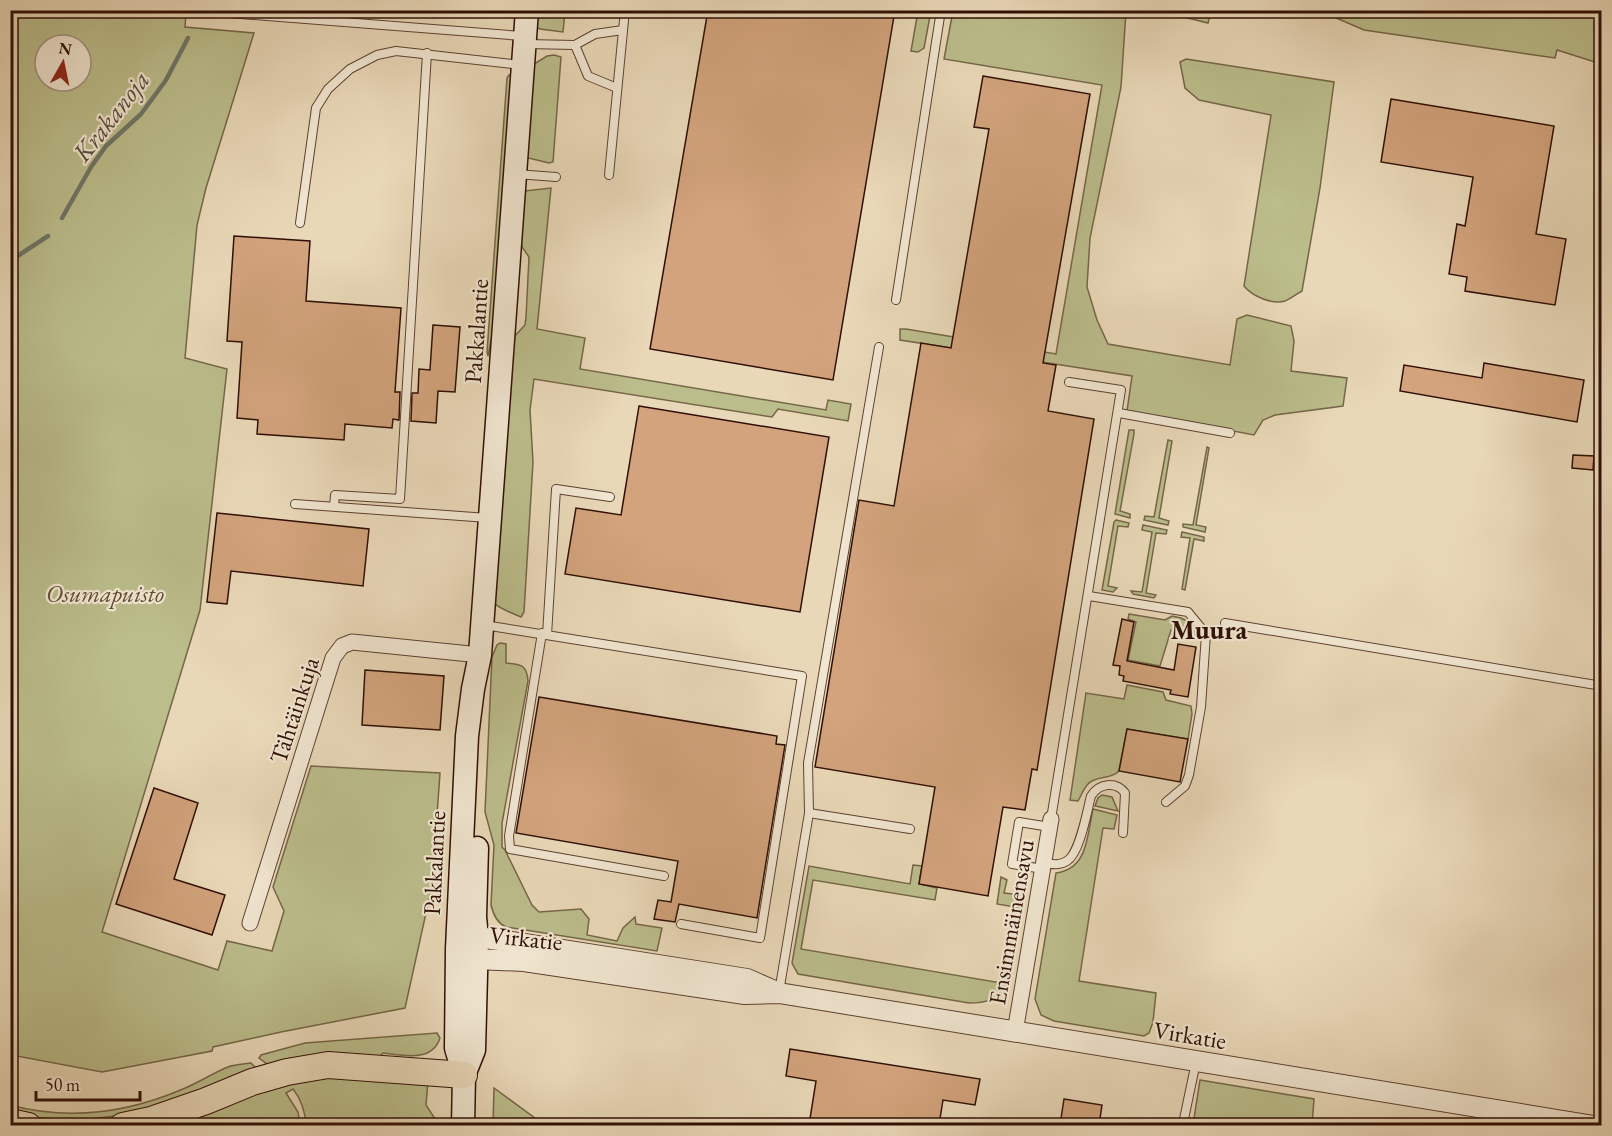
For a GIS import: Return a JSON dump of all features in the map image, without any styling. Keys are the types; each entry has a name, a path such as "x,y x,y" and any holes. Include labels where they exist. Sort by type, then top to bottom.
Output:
{"highway":[{"path":"123,1125 151,1120 252,1082 287,1072 328,1065 464,1075"},
{"path":"10,1122 28,1125"}],"main road":[{"name":"Pakkalantie","path":"463,1125 464,1075 456,1048 470,948 467,736 480,655 527,10"}],"street":[{"name":"Tähtäinkuja","path":"250,923 333,658 342,646 352,642 480,655"},
{"name":"Ensimmäinensavu","path":"1015,1032 1051,823"},
{"name":"Virkatie","path":"470,948 524,961 745,994 779,993 1540,1121 1594,1125"}],"lane":[{"path":"609,175 625,10"},
{"path":"896,300 941,10"},
{"path":"216,12 524,49"},
{"path":"300,223 316,108 328,89 350,69 377,55 396,51 427,53 575,45 595,33 623,30"},
{"path":"575,45 588,76 617,88"},
{"path":"334,506 335,495 400,499 427,53"},
{"path":"514,174 556,177"},
{"path":"779,993 809,813 808,763 879,347"},
{"path":"1069,382 1121,390 1119,413 1051,823 1018,822 1012,864 1043,866 1059,865 1068,861 1076,852 1091,796 1095,789 1106,785 1114,786 1125,793 1123,833"},
{"path":"1119,413 1230,433"},
{"path":"610,497 556,489 544,634 509,836 510,849 664,876"},
{"path":"295,504 490,518"},
{"path":"1089,596 1188,612 1206,634 1201,707 1189,775 1185,786 1166,802"},
{"path":"1225,623 1602,686"},
{"path":"482,624 802,676 760,938 681,924"},
{"path":"809,813 910,829"},
{"path":"1179,1125 1184,1119 1196,1062"}],"green space":[{"path":"1177,10 1211,11 1208,23 1175,15"},
{"name":"Osumapuisto","path":"10,11 186,11 185,27 254,33 206,188 197,225 185,358 227,369 200,610 102,932 218,970 227,941 272,951 284,911 273,887 311,766 440,773 432,886 405,1008 213,1047 212,1051 102,1072 11,1055"},
{"path":"535,11 565,11 563,32 534,26"},
{"path":"918,11 931,11 924,48 918,52 911,51"},
{"path":"953,11 1126,11 1121,87 1090,238 1087,287 1097,320 1108,344 1230,365 1237,319 1247,315 1291,326 1294,341 1291,371 1347,378 1343,406 1275,415 1263,420 1254,435 1127,411 1132,376 900,340 900,329 906,329 1056,354 1102,85 944,59"},
{"path":"1320,11 1601,11 1601,64 1557,50 1555,58 1364,30"},
{"path":"547,56 561,57 553,162 549,163 524,157 531,66"},
{"path":"1186,59 1334,82 1320,188 1302,291 1287,300 1268,301 1244,286 1271,115 1199,100 1185,88 1180,62"},
{"path":"512,75 495,320 488,356 507,78"},
{"path":"551,188 537,329 585,338 580,369 826,410 828,400 851,404 848,421 778,409 772,417 534,379 530,410 533,462 524,612 521,617 492,601 513,338 525,325 526,317 529,257 522,247 519,233 521,196 525,191"},
{"path":"1129,430 1134,430 1134,434 1120,511 1130,514 1130,518 1115,514"},
{"path":"1168,440 1172,441 1159,518 1169,521 1168,525 1144,520 1145,516 1154,517"},
{"path":"1207,447 1209,448 1196,525 1206,527 1205,532 1183,527 1183,524 1193,525"},
{"path":"1116,520 1129,523 1128,527 1118,526 1108,586 1117,588 1113,592 1102,590"},
{"path":"1143,525 1167,530 1166,534 1156,533 1146,593 1156,595 1154,598 1133,594 1131,591 1142,592 1152,532 1142,530"},
{"path":"1182,532 1204,537 1204,541 1194,539 1185,590 1182,589 1190,538 1181,537"},
{"path":"1129,614 1165,620 1172,616 1181,618 1191,623 1197,635 1171,630 1160,666 1128,660 1136,622 1128,619"},
{"path":"500,643 506,644 506,663 522,666 528,681 502,823 502,847 532,905 539,912 581,909 589,919 587,935 617,941 623,928 635,917 636,924 662,928 657,951 506,927 494,915 491,905 494,845 485,812 492,657"},
{"path":"1127,685 1163,692 1166,700 1191,706 1188,739 1127,729 1119,771 1112,776 1091,781 1078,801 1070,800 1086,693 1124,699"},
{"path":"1102,795 1112,797 1118,811 1095,806"},
{"path":"1093,809 1117,815 1114,829 1103,828 1079,981 1156,993 1153,1022 1149,1033 1144,1036 1054,1021 1041,1015 1035,999 1056,873 1067,870 1080,858 1087,840"},
{"path":"913,865 922,866 919,884 937,888 935,900 813,880 801,949 1001,983 1008,941 1014,940 1016,943 1010,977 1002,993 994,999 969,1003 798,974 792,963 809,866 910,884"},
{"path":"1001,877 1007,880 1004,893 1023,895 1021,908 997,904"},
{"path":"437,1033 440,1038 436,1046 416,1056 383,1053 380,1056 271,1067 259,1058 261,1055 305,1043"},
{"path":"251,1063 258,1070 197,1093 137,1111 76,1120 44,1118 11,1112 10,1105 54,1113 119,1109 141,1104 189,1087 231,1066"},
{"path":"289,1076 428,1081 426,1105 439,1125 306,1125 299,1097 293,1089 286,1093 298,1112 300,1125 150,1126"},
{"path":"1200,1080 1314,1099 1312,1125 1193,1125"},
{"path":"494,1088 539,1121 542,1125 493,1125"}],"building":[{"path":"708,10 895,10 833,380 650,349"},
{"path":"983,76 1090,94 1043,363 1056,365 1048,411 1094,419 1037,770 1032,769 1025,810 1003,807 988,896 919,884 935,787 815,767 859,500 894,506 921,343 951,348 989,129 974,127"},
{"path":"1391,99 1554,126 1536,234 1566,239 1555,305 1465,291 1467,277 1449,274 1457,224 1465,226 1473,177 1381,162"},
{"path":"234,236 310,241 306,301 401,308 395,392 400,392 399,420 393,419 392,428 345,424 344,440 257,434 258,420 237,418 242,342 227,341"},
{"path":"433,325 460,327 455,392 438,391 436,423 411,421 412,393 418,393 419,369 430,370"},
{"path":"1484,363 1584,380 1577,422 1400,391 1404,365 1482,378"},
{"path":"639,406 829,437 800,612 565,574 576,508 621,515"},
{"path":"1573,455 1594,456 1593,470 1572,468"},
{"path":"217,513 369,529 363,586 231,571 227,604 207,602"},
{"path":"1122,619 1134,622 1127,661 1174,670 1178,644 1196,647 1188,697 1170,694 1171,690 1123,681 1124,676 1119,675 1120,666 1113,665"},
{"path":"365,670 444,676 440,730 362,725"},
{"path":"539,697 777,736 776,744 785,745 757,918 679,904 675,922 654,919 658,900 671,902 678,861 516,833"},
{"path":"1127,729 1188,739 1180,782 1119,771"},
{"path":"154,788 198,803 174,879 225,895 212,935 116,904"},
{"path":"790,1049 980,1079 975,1105 943,1100 939,1125 809,1125 816,1081 786,1076"},
{"path":"1064,1099 1102,1105 1099,1125 1060,1125"}],"waterway":[{"name":"Krakanoja","path":"62,218 91,167 106,146 141,114 166,80 188,38"},
{"name":"Krakanoja","path":"10,261 48,236"}],"district":[{"name":"Muura","path":"1209,629"}]}
